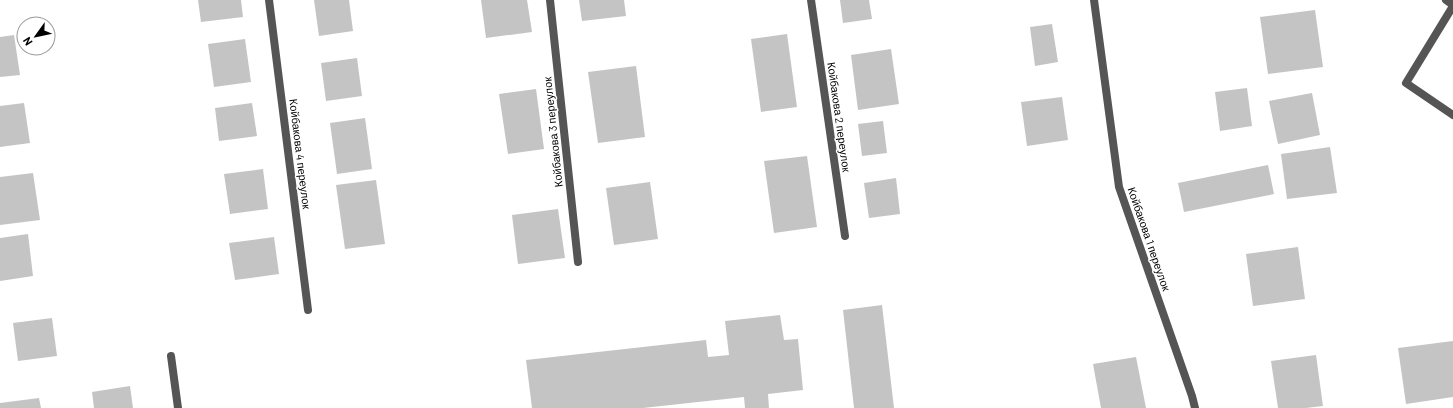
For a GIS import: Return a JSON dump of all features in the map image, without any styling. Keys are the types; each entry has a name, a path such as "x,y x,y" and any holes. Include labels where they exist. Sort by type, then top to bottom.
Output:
{"street":[{"name":"Койбакова 4 переулок","path":"269,0 308,310"},
{"name":"Койбакова 3 переулок","path":"550,0 578,262"},
{"name":"Койбакова 2 переулок","path":"811,0 845,236"},
{"name":"Койбакова 1 переулок","path":"1094,0 1119,187 1195,408"},
{"path":"1446,0 1453,5 1406,83 1453,115"},
{"path":"171,356 178,408"}],"building":[{"path":"198,0 241,0 243,17 201,22"},
{"path":"314,0 349,0 353,31 319,36"},
{"path":"481,0 527,0 532,32 486,38"},
{"path":"579,0 624,0 626,16 582,21"},
{"path":"840,0 869,0 872,19 843,23"},
{"path":"1315,10 1323,67 1268,74 1260,17"},
{"path":"1052,24 1058,62 1035,66 1030,27"},
{"path":"787,34 797,107 761,112 751,39"},
{"path":"14,35 20,75 0,77 0,37"},
{"path":"245,39 251,82 214,87 208,44"},
{"path":"891,49 899,104 858,110 851,55"},
{"path":"357,58 362,96 326,101 321,63"},
{"path":"636,66 645,137 598,143 588,72"},
{"path":"1247,88 1252,126 1220,131 1215,92"},
{"path":"536,89 544,149 508,154 499,94"},
{"path":"1312,93 1320,135 1278,144 1269,101"},
{"path":"1062,97 1068,140 1027,146 1021,102"},
{"path":"24,103 30,143 0,147 0,106"},
{"path":"252,103 257,136 219,141 215,108"},
{"path":"365,118 372,169 337,174 330,123"},
{"path":"883,121 887,153 862,156 858,124"},
{"path":"1330,147 1337,193 1287,199 1281,154"},
{"path":"807,156 817,227 774,233 764,161"},
{"path":"1268,165 1274,194 1184,212 1178,183"},
{"path":"263,169 268,209 230,214 224,174"},
{"path":"33,173 40,220 0,225 0,177"},
{"path":"896,178 900,214 869,218 864,183"},
{"path":"376,180 385,244 345,249 336,185"},
{"path":"650,182 658,239 614,245 606,188"},
{"path":"558,209 565,258 518,264 512,215"},
{"path":"28,234 33,276 0,281 0,238"},
{"path":"274,237 279,274 235,280 229,243"},
{"path":"1298,247 1305,299 1253,306 1246,254"},
{"path":"882,305 894,408 854,408 843,310"},
{"path":"780,315 784,340 798,339 803,390 768,394 769,408 745,408 744,397 643,408 532,408 526,360 706,340 708,357 729,355 725,321"},
{"path":"52,318 57,356 18,361 13,323"},
{"path":"1453,341 1453,397 1406,404 1398,348"},
{"path":"1316,355 1323,406 1306,408 1278,408 1271,361"},
{"path":"1136,357 1146,408 1101,408 1093,364"},
{"path":"130,386 133,408 94,408 92,392"},
{"path":"39,398 41,408 0,408 0,403"}]}
